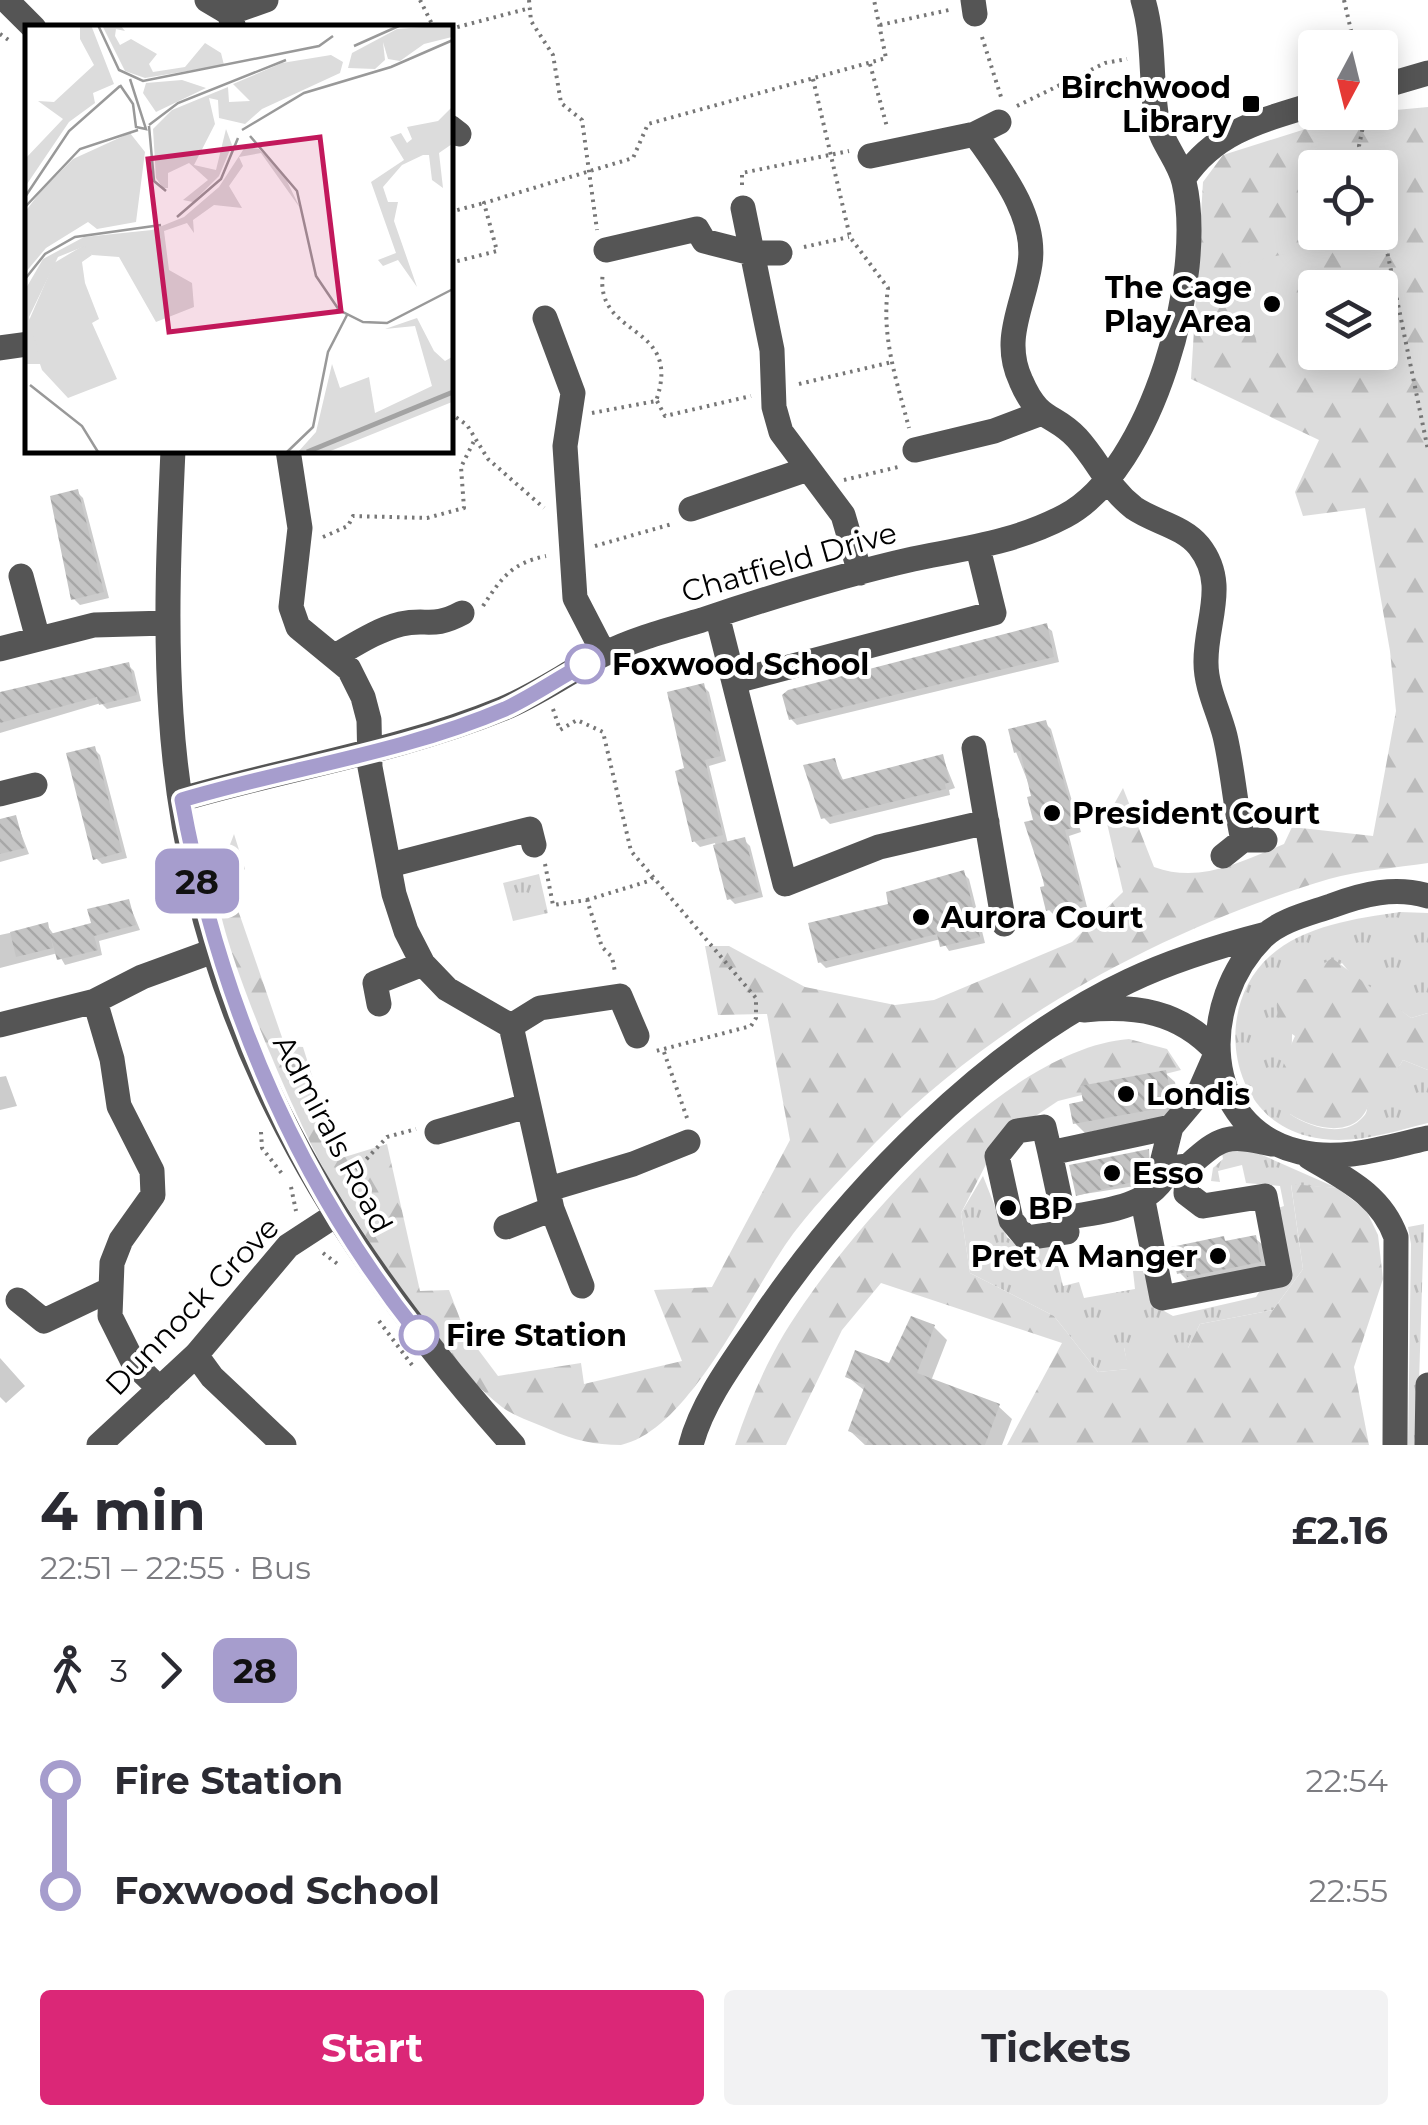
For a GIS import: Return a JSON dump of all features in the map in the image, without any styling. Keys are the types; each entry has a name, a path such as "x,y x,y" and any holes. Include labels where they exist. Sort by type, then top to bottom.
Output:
{"street":[{"path":"6,0 31,25"},
{"path":"223,13 266,0"},
{"path":"1143,0 1153,55 1157,120 1164,144 1184,178 1198,156 1221,138 1298,110"},
{"path":"1398,82 1428,73"},
{"path":"882,153 975,134 999,122"},
{"path":"975,134 1010,186 1029,236 1030,263 1014,317 1012,342 1019,378 1039,414 1074,435 1104,481 1136,510 1198,544 1211,568 1216,599 1206,662 1226,738 1244,845"},
{"name":"Chatfield Drive","path":"182,800 297,767 370,753 504,709 604,654 718,615 860,573 1012,540 1070,514 1104,481 1150,408 1174,337 1189,254 1184,178"},
{"path":"743,208 772,350 774,407 781,432 843,516 860,573"},
{"path":"606,250 697,229 704,241 752,252 780,252"},
{"path":"546,318 582,392 564,446 576,598 604,654"},
{"path":"0,348 25,344"},
{"path":"915,450 994,432 1039,414"},
{"name":"Admirals Road","path":"173,452 168,623 171,716 182,800 216,950 267,1092 334,1216 403,1316 514,1445"},
{"path":"288,452 298,539 291,607 298,627 349,669 363,697 390,865 406,932 423,964 447,989 511,1026 550,1199 582,1286"},
{"path":"691,509 815,477"},
{"path":"736,681 994,614 978,548"},
{"path":"21,576 38,639"},
{"path":"335,656 404,623 440,625 462,613"},
{"path":"718,615 786,884 878,848 988,822"},
{"path":"0,649 110,623 168,623"},
{"path":"974,748 1004,924"},
{"path":"0,794 35,784"},
{"path":"390,865 530,829 534,845"},
{"path":"689,1443 730,1366 785,1285 852,1202 994,1068 1127,982 1207,950 1266,934 1289,920 1388,890 1428,883"},
{"path":"1388,890 1428,896"},
{"path":"1143,1202 1162,1298 1280,1274 1264,1196 1203,1206 1186,1192 1179,1167 1164,1159 1171,1128 1198,1095 1216,1052 1225,996 1248,954 1266,934"},
{"path":"0,1025 96,1001 142,976 216,950"},
{"path":"379,1004 374,983 423,964"},
{"path":"511,1026 540,1008 620,996 637,1036"},
{"path":"96,1001 112,1059 119,1106 152,1171 153,1196 121,1240 107,1291 110,1316 134,1364 160,1390"},
{"path":"1079,1010 1136,1009 1184,1023 1216,1052 1220,1078 1233,1105 1254,1129 1277,1145"},
{"path":"437,1132 527,1106"},
{"path":"1044,1127 1064,1218 1067,1232 1033,1240 1019,1235 1010,1220 997,1156 1017,1132 1044,1127"},
{"path":"1050,1153 1171,1128"},
{"path":"1064,1218 1143,1202 1179,1167 1227,1138 1302,1153 1362,1188 1390,1219 1396,1237 1395,1445"},
{"path":"1302,1153 1359,1154 1428,1138"},
{"path":"506,1227 550,1199 681,1154"},
{"name":"Dunnock Grove","path":"99,1445 196,1355 288,1246 334,1216"},
{"path":"18,1300 44,1322 107,1291"},
{"path":"196,1355 212,1377 284,1445"},
{"path":"1427,1445 1428,1385"}],"path":[{"path":"420,0 432,25"},
{"path":"452,211 633,158 648,124 886,58 874,0"},
{"path":"1344,0 1352,30"},
{"path":"879,25 974,6 1006,115 1026,98 1105,62 1153,55"},
{"path":"452,28 530,8"},
{"path":"870,62 882,153"},
{"path":"813,78 850,236 888,288 884,319 887,346 916,463 815,477"},
{"path":"743,208 742,174 831,156"},
{"path":"452,263 497,252 484,203"},
{"path":"780,252 850,236"},
{"path":"1387,250 1428,450"},
{"path":"452,415 475,438 488,459 572,533"},
{"path":"298,539 326,537 348,526 352,516 369,513 390,520 426,518 464,508 460,467 475,438"},
{"path":"544,686 560,730 577,720 603,732 631,851 655,874 758,1006 751,1026 664,1052 650,1050 637,1036"},
{"path":"534,845 542,852 553,905 587,900 648,881 655,874"},
{"path":"587,900 602,948 612,957 620,996"},
{"path":"664,1052 686,1112 681,1154"},
{"path":"346,1181 388,1137 426,1126 437,1132"}],"green space":[{"path":"1428,107 1428,863 1329,879 1205,924 1086,983 975,1056 876,1142 815,1207 779,1254 696,1385 647,1434 621,1445 593,1443 559,1434 507,1411 453,1360 411,1305 336,1190 304,1130 245,991 220,911 218,879 234,834 245,869 229,884 285,1046 303,1047 338,1159 387,1144 420,1291 449,1290 465,1332 498,1376 581,1363 584,1384 682,1361 654,1290 712,1287 790,1140 767,1014 718,1015 705,946 729,946 805,987 895,1005 934,1000 1072,942 1123,892 1106,819 1123,788 1154,867 1171,872 1204,872 1236,864 1284,844 1292,827 1373,836 1396,711 1390,651 1365,508 1303,516 1295,492 1319,440 1191,379 1203,182 1223,155 1302,130 1398,130 1398,110"},
{"name":"The Cage Play Area","path":"1285,254 1298,313 1298,346 1259,354 1240,264"},
{"path":"539,874 548,913 513,921 503,883"},
{"path":"1400,912 1428,913 1428,1013 1411,1018 1354,978 1342,963 1320,980 1292,979 1290,1114 1326,1129 1355,1124 1403,1060 1428,1070 1428,1123 1338,1140 1307,1136 1280,1125 1259,1106 1245,1083 1237,1057 1240,1002 1252,977 1270,956 1298,937 1349,921"},
{"path":"1332,958 1411,1018 1428,1013 1428,1070 1403,1060 1379,1101 1369,1104 1355,1123 1334,1128 1311,1124 1290,1114 1282,1091 1282,1074 1295,1036 1283,1025 1277,1007 1280,985 1292,979 1319,979 1319,967"},
{"path":"1129,1039 1167,1049 1181,1070 1058,1101 998,1141 961,1213 970,1273 1054,1316 1098,1372 1128,1369 1124,1347 1170,1343 1188,1348 1200,1324 1273,1310 1303,1269 1291,1184 1337,1188 1366,1210 1378,1235 1383,1279 1354,1367 1369,1445 1007,1445 1062,1343 881,1283 842,1330 786,1445 735,1445 756,1388 784,1334 847,1247 888,1199 982,1110 1032,1075 1081,1050"},
{"path":"1229,1149 1251,1150 1337,1188 1291,1185 1303,1269 1273,1310 1200,1324 1188,1348 1124,1348 1129,1369 1098,1372 1054,1316 970,1273 961,1213 983,1176 1007,1237 1019,1247 1053,1245 1063,1286 1079,1282 1084,1298 1135,1289 1133,1271 1149,1270 1157,1307 1173,1316 1256,1297 1264,1284 1275,1209 1284,1206 1280,1186 1246,1183 1242,1165 1218,1171 1220,1182 1211,1181 1213,1168"},
{"path":"1424,1224 1417,1445 1408,1445 1408,1227"}],"building":[{"path":"78,489 104,592 71,600 50,496"},
{"path":"1047,623 1054,657 789,720 782,695 788,690"},
{"path":"129,662 137,695 99,705 97,697 0,723 0,692"},
{"path":"704,683 721,756 705,760 723,835 692,842 675,771 684,768 667,692"},
{"name":"President Court","path":"1046,720 1077,827 1065,830 1083,901 1046,911 1040,887 1045,886 1024,822 1033,820 1027,797 1031,796 1020,751 1014,753 1008,729"},
{"path":"95,746 122,852 93,860 66,753"},
{"path":"943,754 950,782 945,784 946,789 821,819 803,765 835,758 841,780"},
{"path":"16,815 25,848 0,854 0,819"},
{"path":"745,837 759,892 727,900 713,845"},
{"name":"Aurora Court","path":"964,870 980,937 940,947 937,934 818,963 808,923 888,904 886,892"},
{"path":"129,899 136,925 94,936 98,950 57,960 50,934 91,923 87,909"},
{"path":"48,922 53,948 16,957 10,932"},
{"name":"Londis","path":"1166,1070 1172,1101 1167,1107 1073,1124 1069,1104 1083,1101 1080,1086"},
{"name":"Esso","path":"1149,1149 1150,1169 1140,1180 1076,1196 1069,1165"},
{"name":"Pret A Manger","path":"1256,1235 1261,1262 1187,1277 1186,1272 1177,1274 1171,1247 1224,1236 1225,1241"},
{"path":"911,1316 935,1325 917,1373 1000,1404 985,1445 866,1445 868,1439 848,1431 865,1385 845,1377 855,1350 889,1363"}],"bus line":[{"name":"28","path":"419,1335 334,1216 267,1092 216,950 196,878 182,800 297,767 370,753 504,709 585,664"}],"place":[{"name":"Birchwood Library","path":"1251,104"},
{"name":"The Cage Play Area","path":"1272,304"},
{"name":"Foxwood School","path":"585,664"},
{"name":"President Court","path":"1052,813"},
{"name":"Aurora Court","path":"921,917"},
{"name":"Londis","path":"1126,1094"},
{"name":"Esso","path":"1112,1173"},
{"name":"BP","path":"1008,1208"},
{"name":"Pret A Manger","path":"1218,1256"},
{"name":"Fire Station","path":"419,1335"}]}
